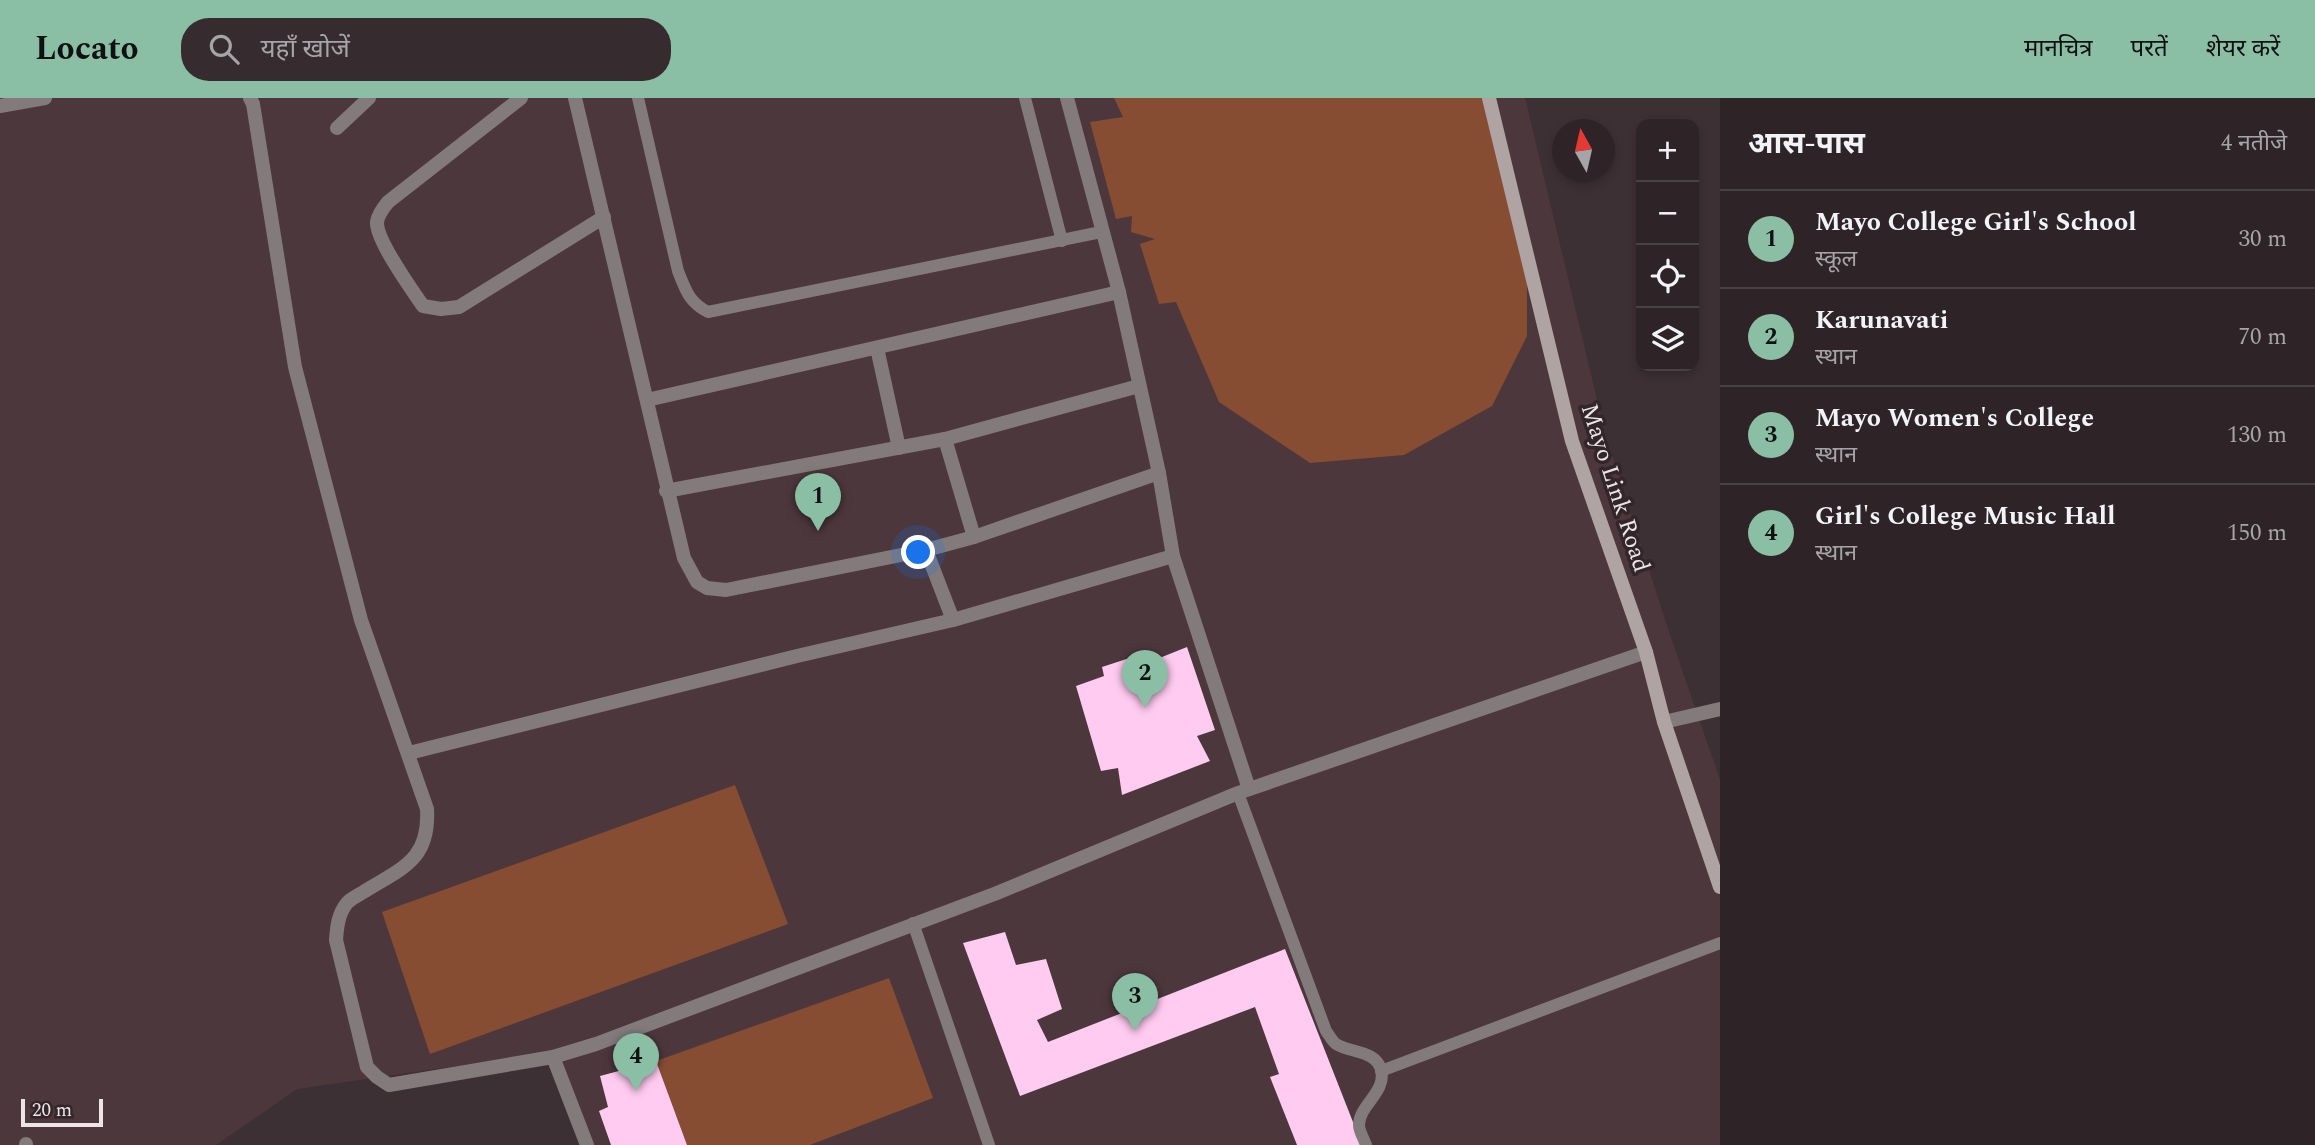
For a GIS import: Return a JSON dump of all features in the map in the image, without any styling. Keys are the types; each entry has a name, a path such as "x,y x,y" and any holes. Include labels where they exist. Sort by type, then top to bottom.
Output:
{"street":[{"path":"0,106 45,98"},
{"path":"250,98 295,367 361,620 427,809 428,826 424,842 413,861 347,902 337,920 336,940 367,1067 389,1086 553,1057 596,1044 997,893 1243,791 1646,652"},
{"path":"337,128 369,98"},
{"path":"521,98 381,210 377,222 381,239 423,306 441,309 459,307 604,217"},
{"path":"575,98 666,491 689,571 697,582 707,587 726,590 926,550 974,537 1159,473"},
{"path":"1067,98 1119,292 1159,473 1173,556 1243,791"},
{"name":"Mayo Link Road","path":"1489,98 1572,442 1646,652 1664,722 1720,887"},
{"path":"647,400 1119,292"},
{"path":"877,348 899,448"},
{"path":"666,491 945,439 1139,386"},
{"path":"945,439 974,537"},
{"path":"926,550 953,620"},
{"path":"409,753 953,620 1173,556"},
{"path":"1664,722 1720,709"},
{"path":"553,1057 587,1145"}],"lane":[{"path":"638,98 678,271 695,305 708,312 1101,232"},
{"path":"1025,98 1062,241"},
{"path":"1243,791 1326,1031 1336,1044 1373,1058 1381,1071 1375,1096 1364,1109 1359,1126 1366,1145"},
{"path":"913,923 989,1145"},
{"path":"1381,1071 1720,943"}],"shaded area":[{"path":"0,98 1525,98 1605,433 1720,780 1720,1145 591,1145 554,1052 297,1089 216,1145 0,1145"},
{"path":"1114,98 1488,98 1527,281 1527,336 1492,406 1404,455 1310,463 1219,402 1176,302 1159,304 1140,244 1155,239 1131,232 1132,216 1116,219 1090,122 1123,117"},
{"path":"735,785 788,924 430,1054 382,912"},
{"path":"889,978 933,1098 810,1145 687,1145 656,1061"}],"building":[{"path":"1187,647 1215,730 1197,736 1210,761 1122,795 1118,768 1101,771 1076,686 1104,676 1102,667 1148,652 1157,659"},
{"path":"1005,932 1016,965 1046,959 1062,1009 1037,1020 1048,1042 1285,949 1362,1145 1297,1145 1270,1077 1279,1074 1255,1007 1020,1096 963,943"},
{"path":"656,1061 687,1145 611,1145 599,1111 608,1107 600,1076"}],"place":[{"name":"Mayo College Girl's School","path":"818,531"},
{"name":"Karunavati","path":"1145,708"},
{"name":"Mayo Women's College","path":"1135,1031"},
{"name":"Girl's College Music Hall","path":"636,1091"}]}
